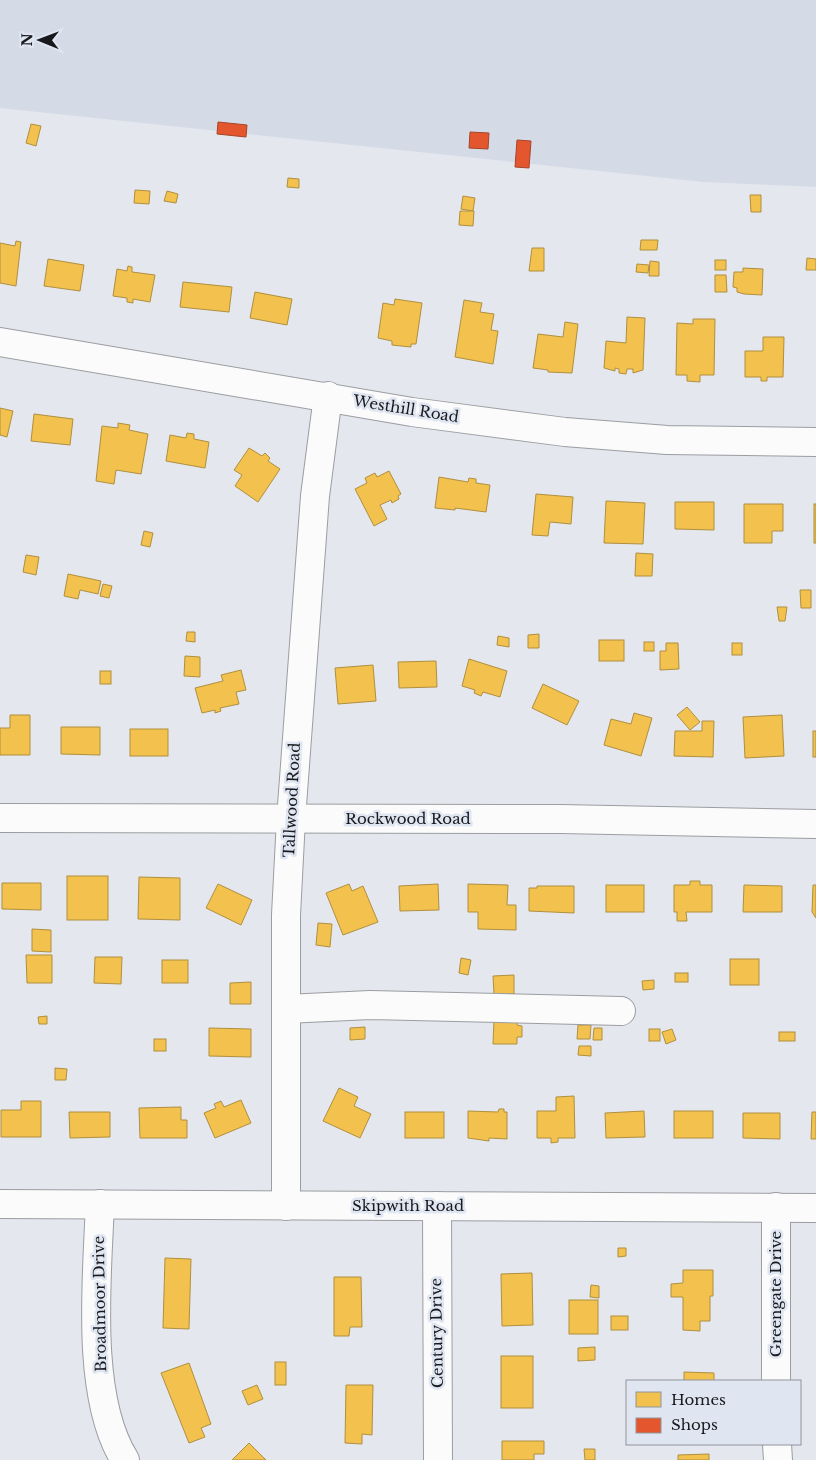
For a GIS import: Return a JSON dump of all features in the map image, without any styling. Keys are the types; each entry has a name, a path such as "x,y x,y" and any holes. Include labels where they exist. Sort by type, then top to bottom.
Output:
{"street":[{"name":"Westhill Road","path":"0,342 328,396 412,412 565,432 667,440 816,442"},
{"name":"Tallwood Road","path":"286,1206 286,915 291,818 315,496 328,396"},
{"name":"Rockwood Road","path":"0,818 560,819 816,824"},
{"path":"286,1009 370,1005 621,1011"},
{"name":"Skipwith Road","path":"0,1204 816,1208"},
{"name":"Broadmoor Drive","path":"100,1204 97,1292 99,1365 104,1403 118,1455"},
{"name":"Century Drive","path":"437,1206 438,1460"},
{"name":"Greengate Drive","path":"776,1207 776,1380"},
{"path":"777,1445 778,1460"}],"shaded area":[{"path":"0,0 816,0 816,187 704,182 0,108"}],"building: Homes":[{"path":"31,124 41,126 36,146 26,143"},
{"path":"288,178 299,179 299,188 287,187"},
{"path":"135,190 150,191 149,204 134,203"},
{"path":"167,191 178,194 176,203 164,201"},
{"path":"750,195 761,195 761,212 751,212"},
{"path":"463,196 475,198 473,211 461,209"},
{"path":"460,211 474,211 473,226 459,225"},
{"path":"641,240 658,240 657,250 640,250"},
{"path":"16,241 21,242 16,286 0,283 0,243 15,246"},
{"path":"532,248 544,248 544,271 529,271"},
{"path":"807,258 816,259 816,270 806,270"},
{"path":"48,259 84,265 80,291 44,286"},
{"path":"715,260 726,260 726,270 715,270"},
{"path":"650,261 659,262 659,276 649,276"},
{"path":"637,264 649,265 648,273 636,272"},
{"path":"128,266 132,267 132,272 155,275 150,302 133,299 133,303 127,302 127,298 113,296 117,269 127,271"},
{"path":"743,268 763,269 762,295 744,294 737,292 737,288 733,287 734,272 743,272"},
{"path":"715,275 726,275 727,292 715,292"},
{"path":"183,282 232,287 229,312 180,307"},
{"path":"255,292 292,299 287,325 250,318"},
{"path":"395,299 422,303 416,344 411,344 411,347 392,345 392,341 378,338 383,303 394,305"},
{"path":"464,300 482,303 480,312 494,314 491,330 498,331 493,364 455,357"},
{"path":"627,317 645,318 643,370 633,373 633,369 627,369 626,374 619,373 619,369 615,368 615,371 604,368 606,341 626,343"},
{"path":"693,319 715,319 714,375 700,375 700,382 687,381 687,375 676,375 677,323 693,324"},
{"path":"565,322 578,324 572,373 548,372 548,370 533,368 538,334 563,337"},
{"path":"763,337 784,337 783,377 767,377 767,381 761,381 761,377 745,377 745,351 763,351"},
{"path":"0,408 13,411 7,437 0,435"},
{"path":"34,414 73,419 70,445 31,441"},
{"path":"118,423 130,425 129,430 148,434 141,474 116,470 114,484 96,481 102,426 118,428"},
{"path":"187,433 194,434 194,439 209,442 205,468 166,461 170,435 186,438"},
{"path":"249,448 262,456 265,453 270,458 268,461 280,469 258,502 235,486 242,475 234,470"},
{"path":"389,471 401,494 398,496 399,499 392,503 391,500 380,505 387,519 374,526 355,489 367,483 365,478 375,473 377,477"},
{"path":"439,477 468,482 469,478 476,479 476,483 490,485 486,512 455,508 455,510 435,508"},
{"path":"536,494 573,497 571,524 550,522 548,536 532,535"},
{"path":"606,501 645,503 643,544 604,543"},
{"path":"675,502 714,502 714,530 675,529"},
{"path":"744,504 783,504 783,531 772,531 772,543 744,543"},
{"path":"814,504 816,504 816,543 814,543"},
{"path":"144,531 153,533 150,547 141,545"},
{"path":"636,553 653,554 652,576 635,576"},
{"path":"26,555 39,557 36,575 23,572"},
{"path":"68,574 101,581 98,594 80,590 78,599 64,596"},
{"path":"103,584 112,586 109,598 100,596"},
{"path":"800,590 811,590 811,608 801,608"},
{"path":"777,607 787,607 785,621 779,621"},
{"path":"187,632 195,632 195,642 186,641"},
{"path":"539,634 539,648 528,648 528,635"},
{"path":"498,636 509,638 509,647 497,645"},
{"path":"599,640 624,640 624,661 599,661"},
{"path":"644,642 654,642 654,651 644,651"},
{"path":"666,643 678,643 679,669 660,670 660,651 666,651"},
{"path":"732,643 742,643 742,655 732,655"},
{"path":"185,656 200,657 200,677 184,676"},
{"path":"469,659 507,671 500,697 483,692 481,696 474,693 475,690 462,686"},
{"path":"436,661 437,687 399,688 398,662"},
{"path":"373,665 376,701 338,704 335,668"},
{"path":"241,670 246,690 236,692 239,704 220,708 221,711 215,713 215,710 202,713 195,688 223,681 221,675"},
{"path":"100,671 111,671 111,684 100,684"},
{"path":"543,684 579,701 567,725 532,708"},
{"path":"687,707 700,722 690,730 677,715"},
{"path":"634,713 652,718 641,756 604,745 611,719 631,724"},
{"path":"10,715 30,715 30,755 0,755 0,728 10,728"},
{"path":"782,715 784,756 745,758 743,717"},
{"path":"702,721 714,721 713,757 674,756 675,731 702,731"},
{"path":"61,727 100,727 100,755 61,754"},
{"path":"130,729 168,729 168,756 130,756"},
{"path":"813,731 816,731 816,757 813,757"},
{"path":"67,876 108,876 108,920 67,920"},
{"path":"139,877 180,878 180,920 138,919"},
{"path":"690,881 700,881 700,885 712,885 712,912 686,912 687,921 677,921 677,912 674,912 674,885 690,885"},
{"path":"2,883 41,883 41,910 2,909"},
{"path":"218,884 252,900 241,925 206,908"},
{"path":"349,884 352,891 363,886 378,922 343,935 326,893"},
{"path":"438,884 439,910 400,911 399,886"},
{"path":"468,884 508,885 507,905 516,905 516,930 478,929 478,912 468,912"},
{"path":"606,885 644,885 644,912 606,912"},
{"path":"744,885 782,886 782,912 743,912"},
{"path":"813,885 816,885 816,918 812,912"},
{"path":"537,886 574,886 574,913 529,911 529,888 537,888"},
{"path":"318,923 332,924 330,947 316,945"},
{"path":"32,929 51,930 51,952 32,951"},
{"path":"26,955 52,955 52,983 27,983"},
{"path":"95,957 122,957 121,984 94,983"},
{"path":"461,958 471,960 468,975 459,973"},
{"path":"730,959 759,959 759,985 730,985"},
{"path":"162,960 188,960 188,983 162,983"},
{"path":"675,973 688,973 688,982 675,982"},
{"path":"514,975 514,994 494,994 493,976"},
{"path":"654,980 654,989 643,990 642,981"},
{"path":"251,982 251,1004 230,1004 230,983"},
{"path":"47,1016 47,1024 39,1024 38,1017"},
{"path":"494,1020 517,1021 517,1025 522,1026 522,1037 517,1037 517,1044 493,1044"},
{"path":"578,1025 591,1025 590,1039 577,1039"},
{"path":"365,1027 365,1039 350,1040 350,1028"},
{"path":"209,1028 251,1029 251,1057 209,1056"},
{"path":"594,1028 602,1028 602,1040 593,1040"},
{"path":"649,1029 660,1029 660,1041 649,1041"},
{"path":"672,1029 676,1040 666,1044 662,1032"},
{"path":"779,1032 795,1032 795,1041 779,1041"},
{"path":"154,1039 166,1039 166,1051 154,1051"},
{"path":"579,1046 591,1046 591,1056 578,1055"},
{"path":"55,1068 67,1069 66,1080 55,1080"},
{"path":"339,1088 358,1097 354,1106 371,1114 360,1138 323,1121"},
{"path":"574,1096 575,1138 558,1138 558,1142 551,1143 551,1138 537,1138 537,1111 556,1111 556,1097"},
{"path":"241,1100 251,1123 215,1138 204,1113 216,1108 214,1104 221,1101 224,1107"},
{"path":"21,1101 41,1101 41,1137 1,1137 1,1110 21,1110"},
{"path":"181,1107 181,1120 187,1120 187,1138 140,1138 139,1108"},
{"path":"499,1109 504,1109 504,1112 507,1112 507,1139 489,1138 489,1141 468,1138 468,1111 498,1112"},
{"path":"644,1111 645,1137 606,1138 605,1113"},
{"path":"674,1111 713,1111 713,1138 674,1138"},
{"path":"69,1112 110,1112 110,1137 70,1138"},
{"path":"405,1112 444,1112 444,1138 405,1138"},
{"path":"812,1112 816,1112 816,1139 811,1139"},
{"path":"743,1113 780,1113 780,1139 743,1138"},
{"path":"618,1248 626,1248 626,1256 618,1257"},
{"path":"165,1258 191,1259 189,1329 163,1328"},
{"path":"683,1270 713,1270 713,1296 710,1296 710,1321 700,1321 700,1331 683,1330 683,1297 671,1297 671,1284 683,1283"},
{"path":"532,1273 533,1325 502,1326 501,1274"},
{"path":"334,1277 361,1277 362,1327 350,1327 349,1336 334,1336"},
{"path":"591,1285 599,1286 599,1298 590,1297"},
{"path":"569,1300 598,1300 598,1334 569,1334"},
{"path":"611,1316 628,1316 628,1330 611,1330"},
{"path":"595,1347 595,1360 578,1361 578,1348"},
{"path":"501,1356 533,1356 533,1408 501,1408"},
{"path":"275,1362 286,1362 286,1385 275,1385"},
{"path":"189,1363 211,1424 201,1428 205,1437 189,1443 161,1373"},
{"path":"684,1372 714,1373 714,1380 684,1380"},
{"path":"257,1385 263,1399 248,1405 242,1391"},
{"path":"346,1385 373,1385 372,1435 362,1434 362,1444 345,1443"},
{"path":"502,1441 544,1441 544,1454 534,1454 534,1460 502,1460"},
{"path":"249,1443 266,1460 232,1460"},
{"path":"584,1449 595,1449 595,1460 585,1460"},
{"path":"709,1454 709,1460 678,1460 678,1455"}],"building: Shops":[{"path":"218,122 247,125 246,137 217,134"},
{"path":"470,132 489,133 488,149 469,148"},
{"path":"517,140 531,141 529,168 515,167"}]}
